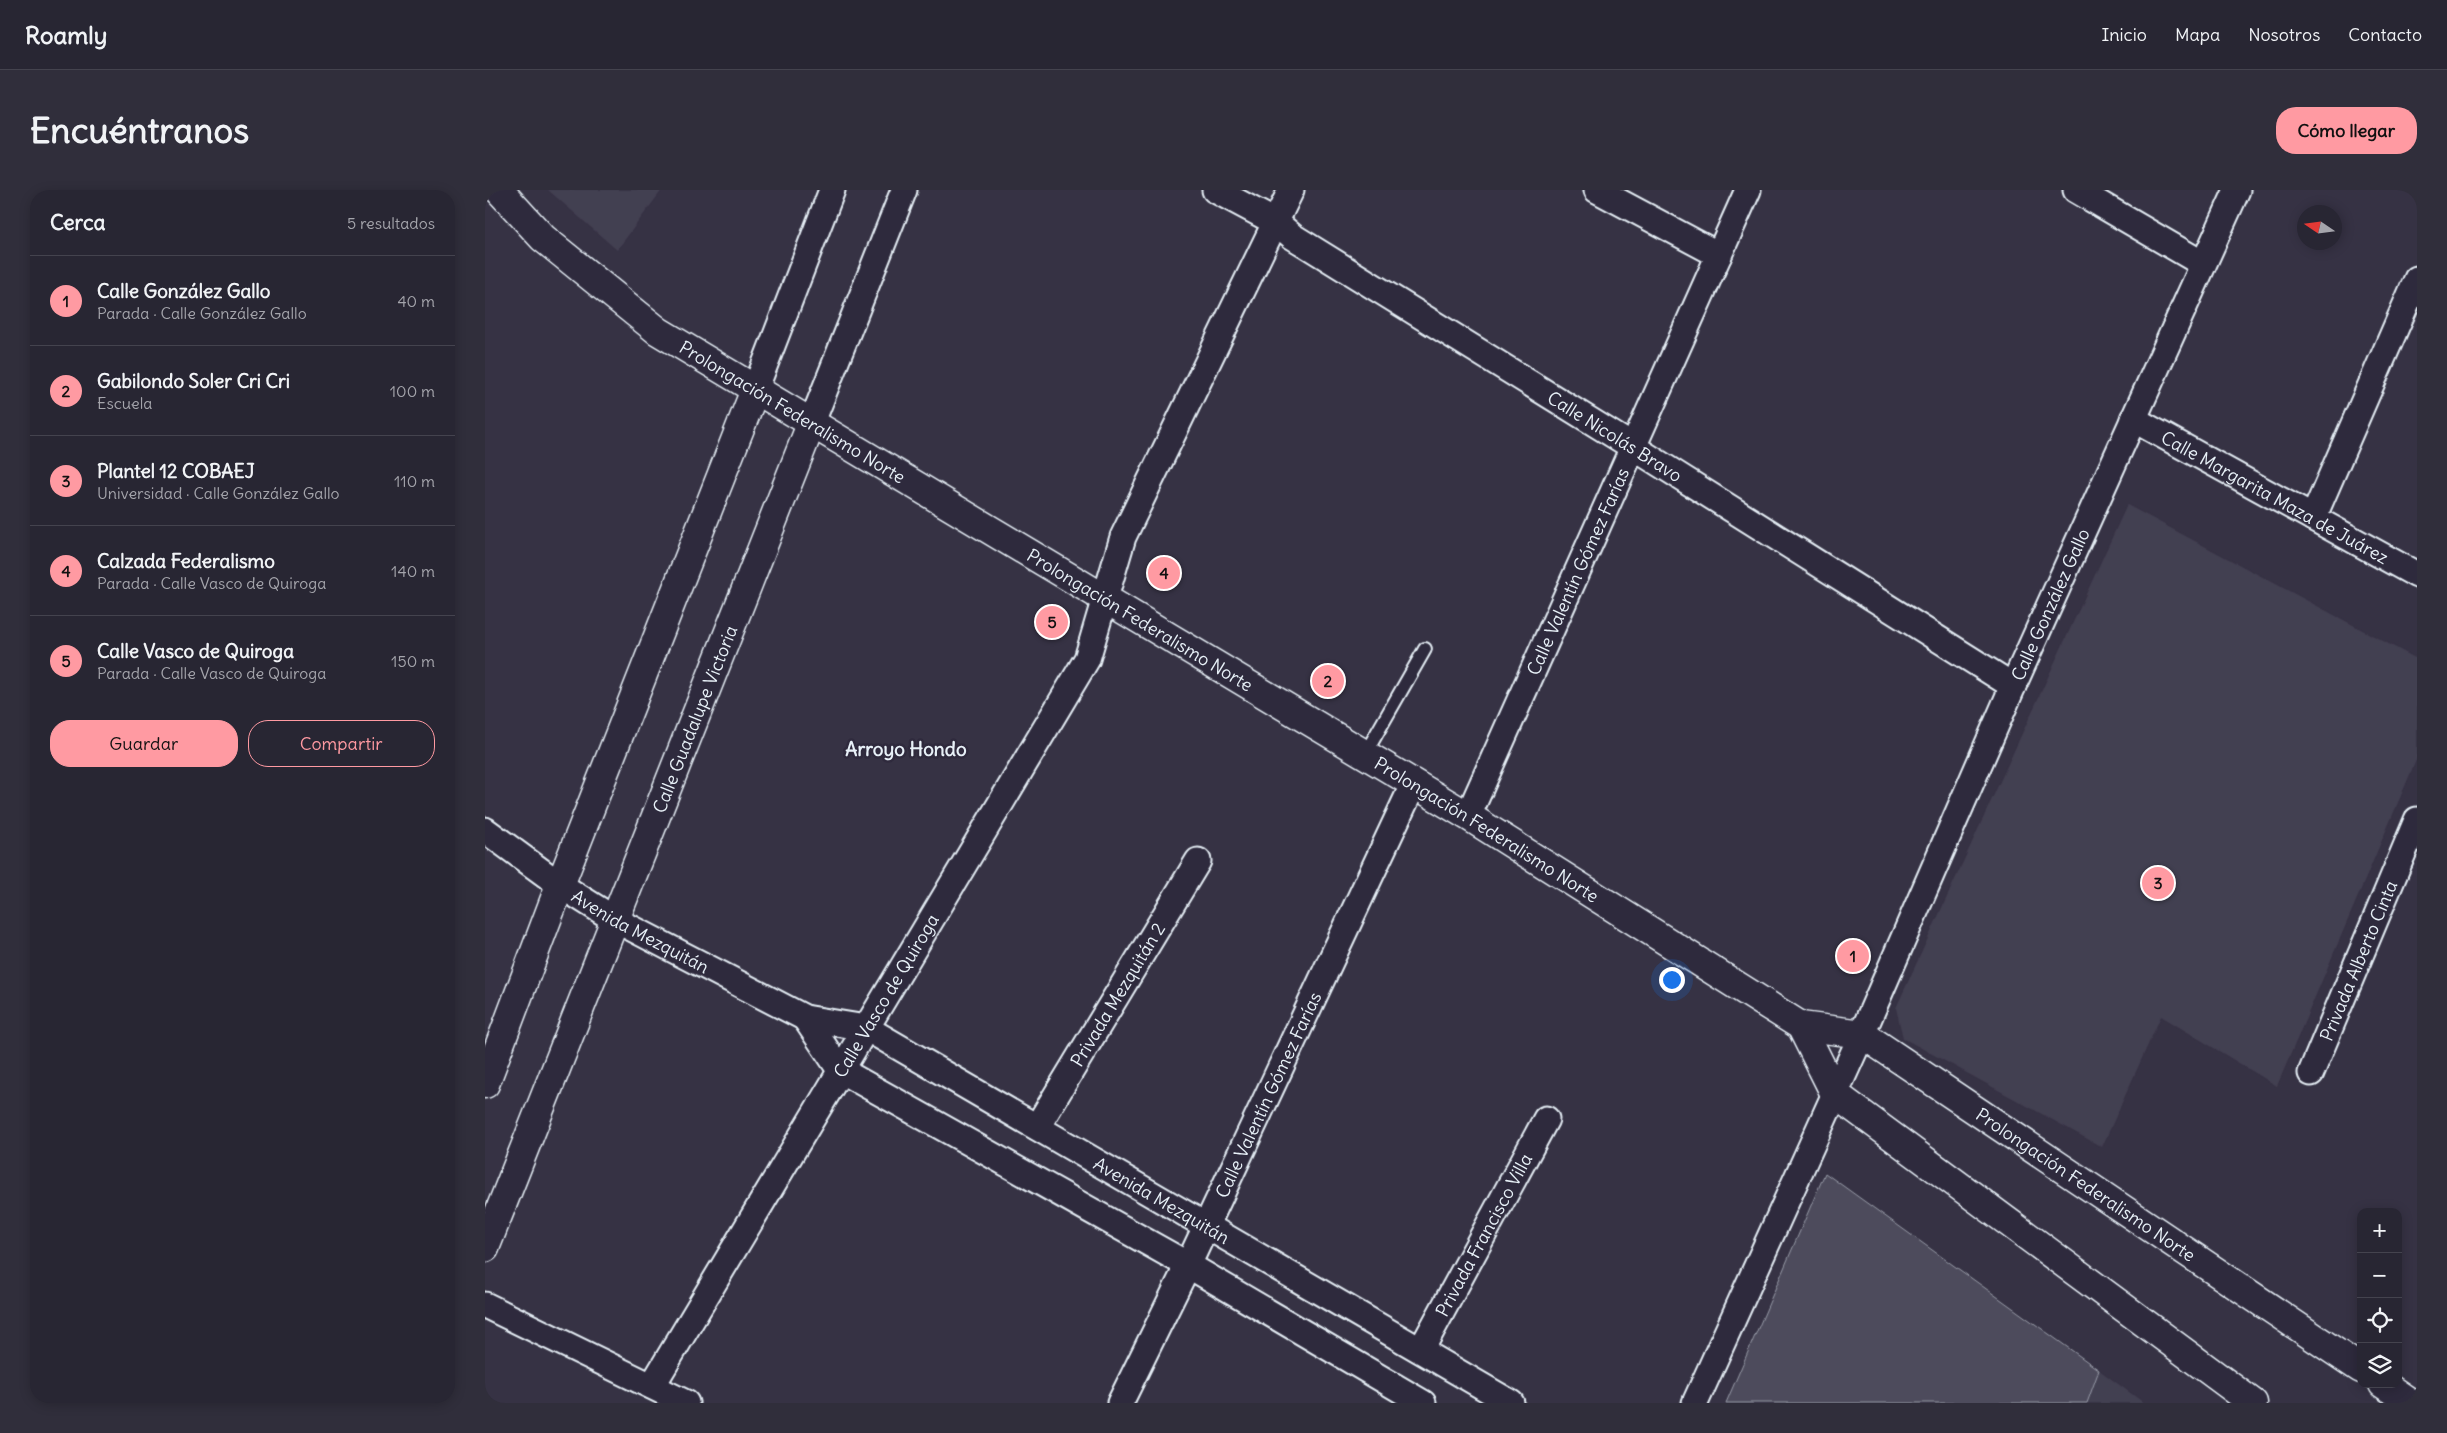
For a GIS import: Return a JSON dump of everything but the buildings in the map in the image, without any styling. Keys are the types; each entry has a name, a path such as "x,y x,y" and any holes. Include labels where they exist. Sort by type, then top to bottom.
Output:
{"main road":[{"name":"Prolongación Federalismo Norte","path":"499,190 543,238 658,331 1106,597 1414,783 1801,1026 1862,1034 2357,1366"},
{"path":"485,1084 560,885 755,390"},
{"name":"Calle Guadalupe Victoria","path":"485,1248 812,422"},
{"path":"1801,1026 1835,1094 2253,1403"},
{"path":"2389,1388 2411,1403"}],"street":[{"path":"755,390 832,190"},
{"name":"Calle Guadalupe Victoria","path":"812,422 904,190"},
{"name":"Calle Nicolás Bravo","path":"1215,190 1277,223 1292,236 1633,447 2013,686"},
{"name":"Calle Vasco de Quiroga","path":"652,1386 1087,660 1123,537 1277,223 1291,190"},
{"path":"1597,190 1719,255"},
{"name":"Calle Valentín Gómez Farías","path":"1468,816 1748,190"},
{"path":"2076,190 2203,264"},
{"name":"Calle González Gallo","path":"1695,1403 1862,1034 2013,686 2237,190"},
{"path":"2313,518 2417,279"},
{"name":"Calle Margarita Maza de Juárez","path":"2133,420 2417,575"},
{"name":"Calle Valentín Gómez Farías","path":"1120,1403 1207,1225 1414,783"},
{"name":"Privada Alberto Cinta","path":"2311,1074 2417,820"},
{"name":"Avenida Mezquitán","path":"485,830 560,885 614,919 805,1018 865,1028 1511,1403"},
{"name":"Privada Mezquitán 2","path":"1037,1127 1198,861"},
{"name":"Avenida Mezquitán","path":"805,1018 840,1070 1188,1265 1423,1403"},
{"name":"Privada Francisco Villa","path":"1421,1350 1546,1119"},
{"path":"485,1305 686,1403"}],"lane":[{"path":"1365,754 1425,649"}],"shaded area":[{"path":"548,190 662,190 617,250"},
{"path":"2127,505 2415,658 2417,655 2417,758 2277,1086 2161,1016 2102,1147 1903,1038 1896,1008"},
{"path":"1825,1173 2099,1370 2087,1403 1726,1403"},
{"path":"2099,1370 2144,1403 2087,1403"}],"place":[{"name":"Calzada Federalismo","path":"1164,573"},
{"name":"Calle Vasco de Quiroga","path":"1052,622"},
{"name":"Gabilondo Soler Cri Cri","path":"1328,681"},
{"name":"Plantel 12 COBAEJ","path":"2158,883"},
{"name":"Calle González Gallo","path":"1853,956"}],"district":[{"name":"Arroyo Hondo","path":"906,749"}]}
